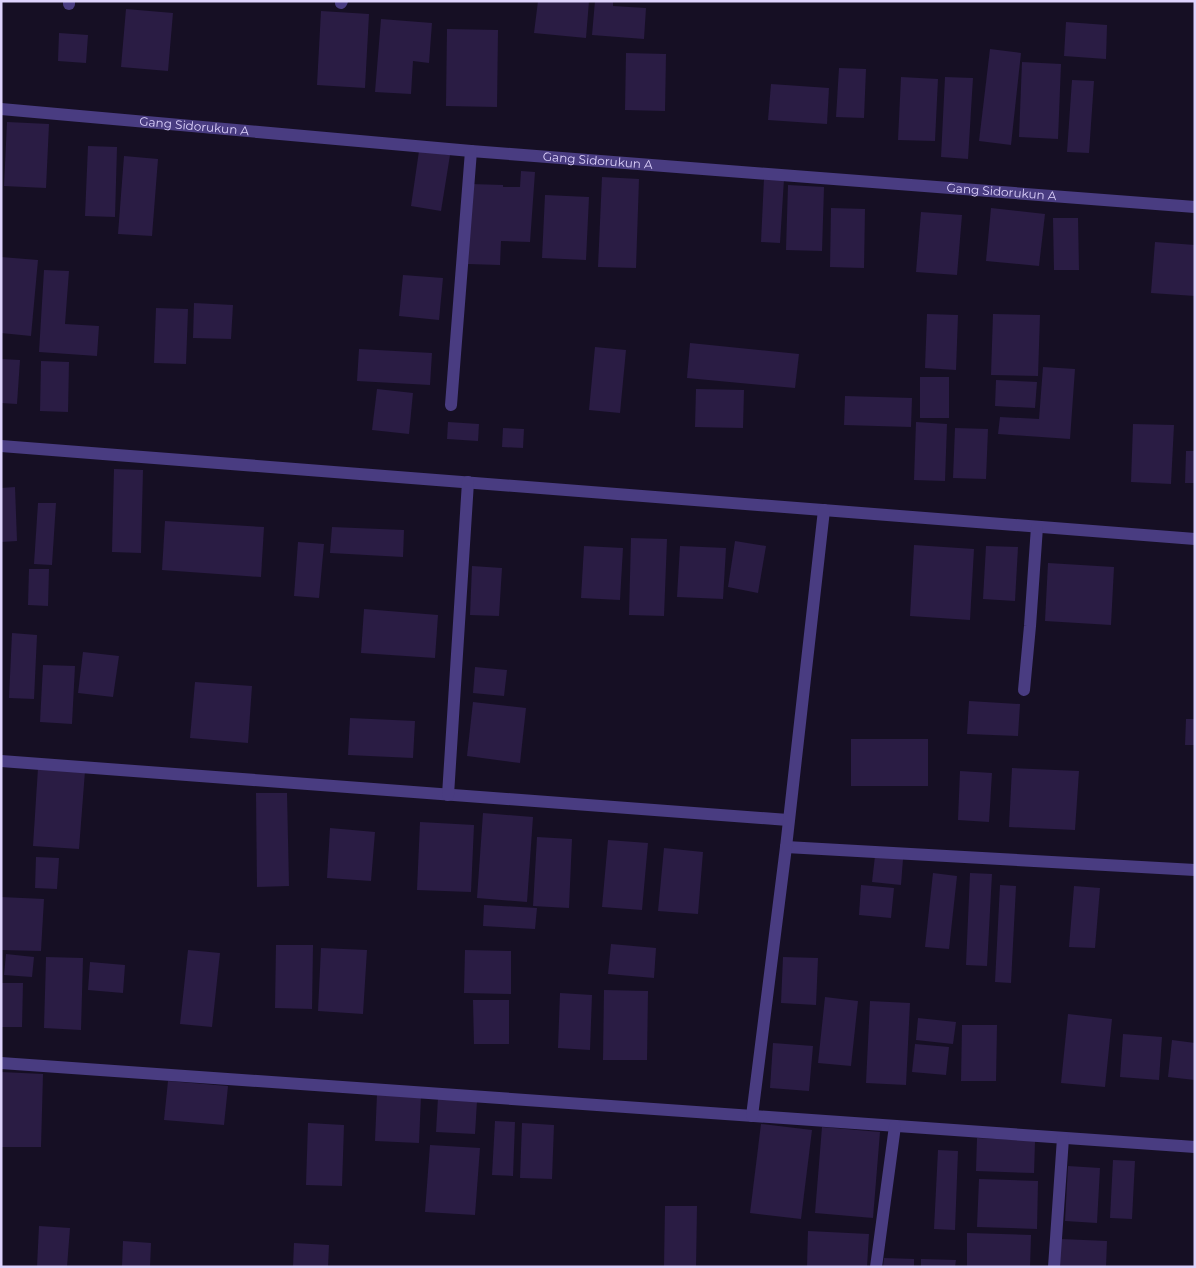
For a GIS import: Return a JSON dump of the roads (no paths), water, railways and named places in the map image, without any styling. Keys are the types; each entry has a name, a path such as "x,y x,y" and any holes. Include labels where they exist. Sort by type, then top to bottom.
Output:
{"street":[{"name":"Gang Sidorukun A","path":"1,109 471,151 1195,207"},
{"path":"452,405 471,151"},
{"path":"1,446 1195,539"},
{"path":"448,795 468,482"},
{"path":"752,1116 786,847 824,510"},
{"path":"1024,690 1037,527"},
{"path":"1,761 788,820"},
{"path":"786,847 1195,870"},
{"path":"1,1063 1195,1147"},
{"path":"876,1267 895,1126"},
{"path":"1054,1267 1063,1138"}]}
